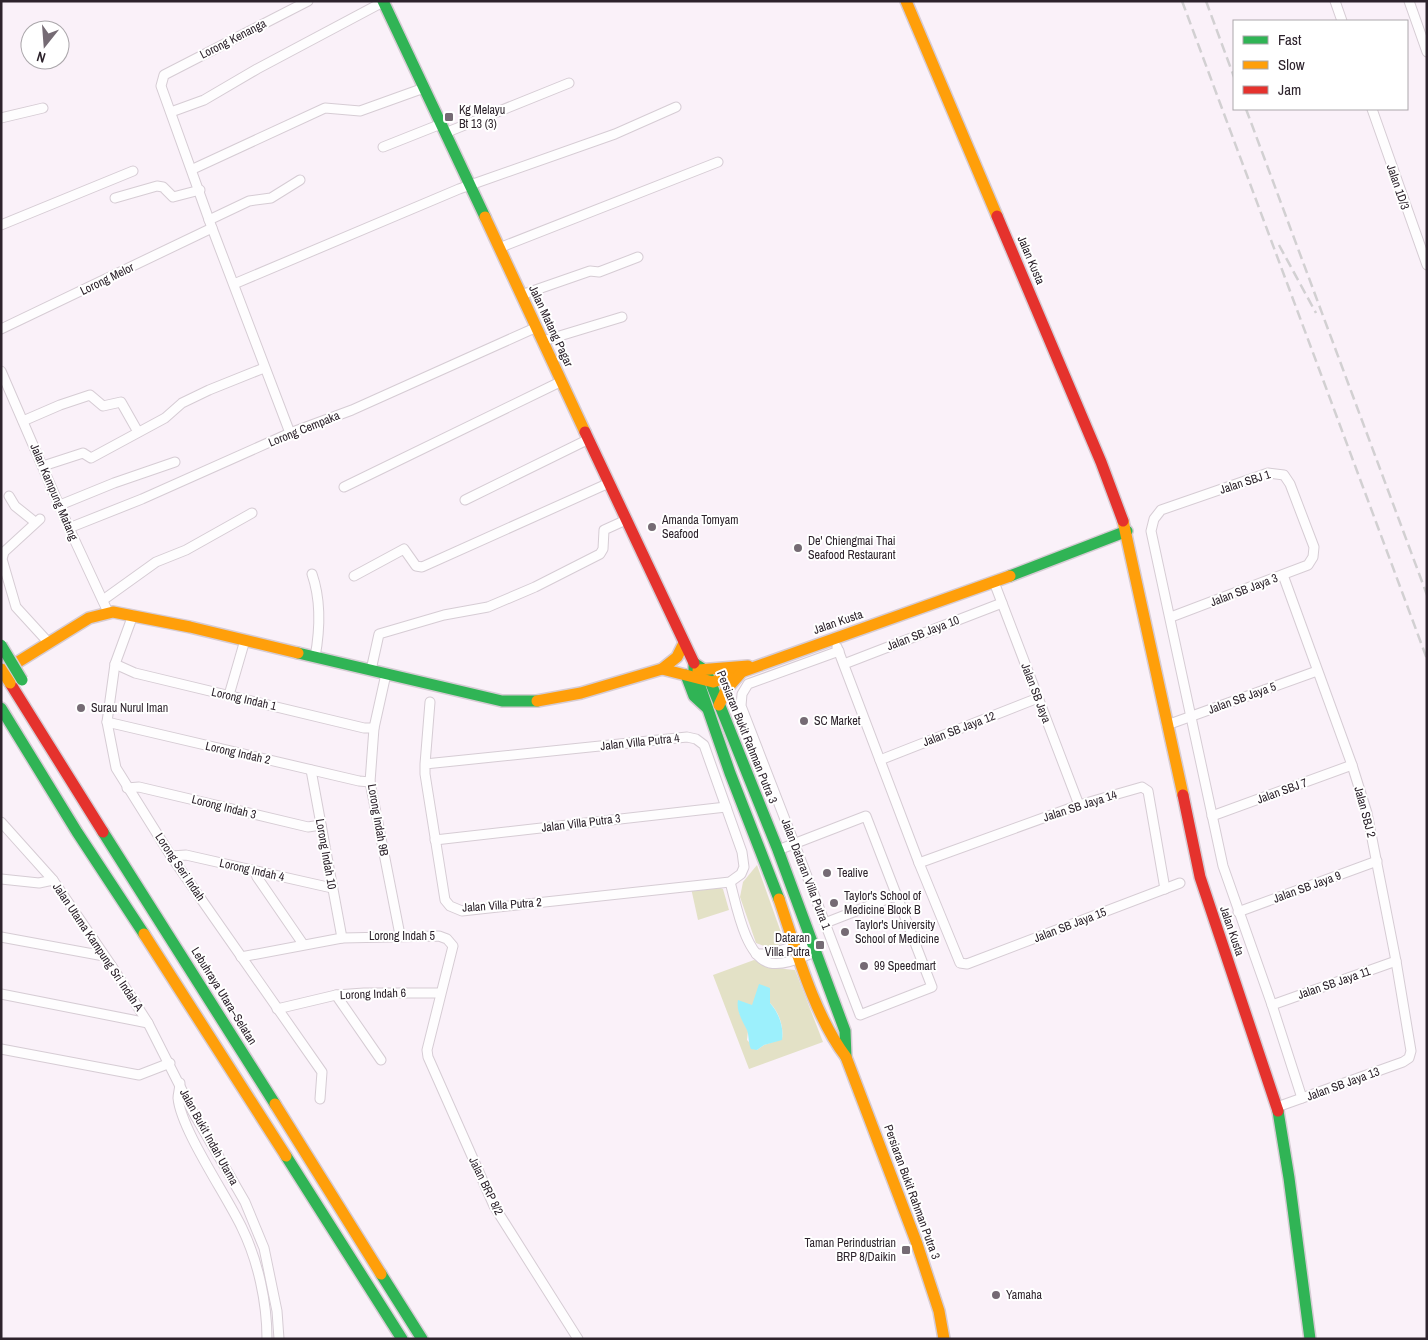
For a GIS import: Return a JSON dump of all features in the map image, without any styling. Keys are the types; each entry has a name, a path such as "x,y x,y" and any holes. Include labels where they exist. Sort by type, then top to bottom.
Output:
{"main road":[{"name":"Jalan Matang Pagar","path":"383,1 698,673"},
{"name":"Jalan Kusta","path":"906,1 1101,462 1127,531 1200,877 1277,1107 1289,1178 1310,1339"},
{"name":"Jalan Kusta","path":"698,673 740,674 755,666 994,582 1127,531"},
{"path":"1,671 89,618 108,612 133,615 245,640 502,702 537,701 581,694 666,667 677,657 684,643"},
{"path":"1,645 22,680 27,693 26,708"},
{"name":"Jalan Kusta","path":"698,673 755,666"},
{"path":"666,667 698,673 694,696 714,707 740,674"},
{"name":"Lebuhraya Utara–Selatan","path":"1,671 422,1339"},
{"name":"Persiaran Bukit Rahman Putra 3","path":"698,673 741,758 778,850 845,1031 846,1057"},
{"name":"Persiaran Bukit Rahman Putra 3","path":"714,707 730,773 770,871 797,952 831,1037 846,1057 918,1247 940,1312 944,1339"},
{"path":"3,710 77,832 177,984 402,1339"},
{"path":"730,773 738,774 741,758"}],"street":[{"name":"Lorong Kenanga","path":"171,112 161,86 164,75 308,1"},
{"path":"290,433 264,368 171,112 204,100 383,1"},
{"path":"1335,1 1342,20"},
{"path":"1409,1 1427,52"},
{"path":"383,147 568,84"},
{"path":"193,169 325,108 360,111 424,88"},
{"path":"234,284 459,189 615,134 676,107"},
{"path":"1,118 43,108"},
{"name":"Jalan 1D/3","path":"1372,110 1427,264"},
{"path":"498,248 718,162"},
{"path":"1,225 133,171"},
{"name":"Lorong Melor","path":"1,329 211,224 249,201 271,198 300,180"},
{"path":"115,198 157,186 163,188 173,197 200,190"},
{"path":"521,295 590,271 600,272 638,257"},
{"path":"543,341 622,317"},
{"name":"Lorong Cempaka","path":"69,528 142,499 290,433 352,410 537,327"},
{"path":"43,466 83,454 90,458 165,418 182,404 209,390 264,368"},
{"name":"Jalan Kampung Matang","path":"1,371 69,528 108,612"},
{"path":"344,487 562,382"},
{"path":"23,421 60,405 90,395 103,406 121,402 138,432"},
{"path":"465,500 589,439"},
{"path":"60,505 114,483 174,462"},
{"name":"Jalan SBJ 1","path":"1172,617 1152,531 1154,519 1161,510 1268,473 1278,473 1290,484 1314,547 1313,557"},
{"path":"354,576 404,549 416,566 422,567 609,483"},
{"path":"8,496 15,506 37,520 4,552 2,560 16,607 48,642"},
{"path":"103,600 156,562 186,550 252,513"},
{"path":"371,670 379,634 444,615 488,607 535,587 600,554 603,549 604,530 626,520"},
{"name":"Jalan SB Jaya 3","path":"1172,617 1308,565 1313,557"},
{"path":"312,574 318,590 315,657"},
{"name":"Jalan SBJ 2","path":"1283,575 1352,765 1367,813 1396,962 1411,1051 1409,1058"},
{"name":"Jalan SB Jaya","path":"994,582 1079,805"},
{"name":"Jalan SB Jaya 10","path":"844,664 1002,603"},
{"name":"Lorong Seri Indah","path":"133,615 115,664 106,722 116,768 171,856 322,1072 320,1098"},
{"path":"1172,617 1223,866 1272,1005 1302,1098"},
{"path":"834,638 918,863"},
{"path":"229,695 245,640"},
{"path":"808,647 813,660"},
{"name":"Jalan Dataran Villa Putra 1","path":"839,651 748,684 742,694 741,706 860,1015 932,987 897,895"},
{"name":"Lorong Indah 1","path":"115,664 135,673 364,728 374,728"},
{"name":"Jalan SB Jaya 5","path":"1167,725 1317,671"},
{"name":"Lorong Indah 9B","path":"386,674 374,728 370,782 400,935"},
{"name":"Jalan SB Jaya 12","path":"880,760 1038,698"},
{"name":"Jalan Villa Putra 2","path":"430,702 424,764 445,900 450,906 462,911 730,882"},
{"name":"Lorong Indah 2","path":"106,722 310,770 370,782"},
{"name":"Jalan Villa Putra 4","path":"424,764 687,737 696,739 704,745 742,852 744,867 738,879 730,882"},
{"name":"Jalan SBJ 7","path":"1212,816 1352,765"},
{"name":"Lorong Indah 10","path":"310,770 342,938"},
{"name":"Lorong Indah 3","path":"127,788 139,787 308,827 321,825"},
{"name":"Jalan SB Jaya 14","path":"918,863 1079,805 1140,787 1146,789 1165,888"},
{"name":"Jalan Villa Putra 3","path":"436,840 726,807"},
{"path":"778,850 866,816 897,895 825,923"},
{"name":"Jalan Utama Kampung Sri Indah A","path":"1,822 53,880 148,1023 180,1083"},
{"name":"Lorong Indah 4","path":"171,856 186,855 332,888"},
{"name":"Jalan SB Jaya 9","path":"1238,912 1377,861"},
{"name":"Jalan SB Jaya 15","path":"918,863 956,959 960,963 967,964 1180,883"},
{"path":"255,871 257,877 302,944"},
{"path":"1,879 39,882 53,880"},
{"path":"730,882 749,942 756,954 770,963 783,963 797,952 813,947"},
{"name":"Lorong Indah 5","path":"241,957 342,938 400,935 439,936 447,939 453,946 427,1050"},
{"path":"1,937 104,956"},
{"name":"Jalan SB Jaya 11","path":"1272,1005 1396,962"},
{"name":"Lorong Indah 6","path":"277,1009 336,995 440,993"},
{"path":"1,994 148,1023"},
{"path":"336,995 381,1060"},
{"path":"1,1049 139,1075 170,1063"},
{"name":"Jalan BRP 8/2","path":"427,1050 494,1206 578,1339"},
{"name":"Jalan SB Jaya 13","path":"1277,1107 1403,1062 1409,1058"},
{"name":"Jalan Bukit Indah Utama","path":"180,1083 178,1099 186,1124 242,1228 253,1254 264,1300 267,1339"},
{"name":"Jalan Bukit Indah Utama","path":"180,1083 194,1112 245,1202 264,1248 278,1311 279,1339"}],"shaded area":[{"path":"757,865 783,938 781,944 769,948 756,943 740,897 743,882"},
{"path":"714,885 723,889 729,910 698,920 691,888"},
{"path":"754,960 775,968 795,970 823,1042 749,1069 713,975","holes":["770,1003 781,1025 782,1039 764,1045 757,1050 747,1040 748,1031 739,1012 752,1005"]}],"water":[{"path":"759,984 770,988 770,1003 780,1020 782,1040 764,1045 757,1050 751,1049 749,1044 748,1032 738,1008 738,1000 752,1005"}],"railway":[{"path":"1182,1 1427,659"},
{"path":"1206,1 1233,74"},
{"path":"1246,110 1427,595"},
{"path":"1279,245 1316,313"}],"traffic: fast":[{"path":"383,1 485,217"},
{"path":"1010,576 1127,531"},
{"path":"1,645 22,680"},
{"path":"298,653 502,701 537,701"},
{"path":"694,663 694,669 730,773 779,899"},
{"path":"694,663 706,671 778,850 845,1031 846,1057"},
{"path":"686,675 694,696 707,708"},
{"path":"1,708 77,832 144,934"},
{"path":"103,832 275,1104"},
{"path":"1278,1111 1289,1178 1310,1339"},
{"path":"286,1156 402,1339"},
{"path":"381,1274 422,1339"}],"traffic: slow":[{"path":"906,1 997,216"},
{"path":"485,217 585,432"},
{"path":"1123,521 1183,795"},
{"path":"662,669 713,682 1010,576"},
{"path":"5,670 89,618 113,612 190,627 298,653"},
{"path":"537,701 581,693 662,669 677,657 684,643"},
{"path":"698,670 748,666"},
{"path":"1,669 10,683"},
{"path":"719,705 726,690 740,674"},
{"path":"779,899 815,1002 824,1022 846,1057 917,1244 939,1311 944,1339"},
{"path":"144,934 286,1156"},
{"path":"275,1104 381,1274"}],"traffic: jam":[{"path":"997,216 1101,462 1123,521"},
{"path":"585,432 694,663"},
{"path":"10,683 103,832"},
{"path":"1183,795 1200,877 1278,1111"}],"place":[{"name":"Kg Melayu Bt 13 (3)","path":"449,117"},
{"name":"Amanda Tomyam Seafood","path":"652,527"},
{"name":"De' Chiengmai Thai Seafood Restaurant","path":"798,548"},
{"name":"Surau Nurul Iman","path":"81,708"},
{"name":"SC Market","path":"804,721"},
{"name":"Tealive","path":"827,873"},
{"name":"Taylor's School of Medicine Block B","path":"834,903"},
{"name":"Taylor's University School of Medicine","path":"845,932"},
{"name":"Dataran Villa Putra","path":"820,945"},
{"name":"99 Speedmart","path":"864,966"},
{"name":"Taman Perindustrian BRP 8/Daikin","path":"906,1250"},
{"name":"Yamaha","path":"996,1295"}]}
